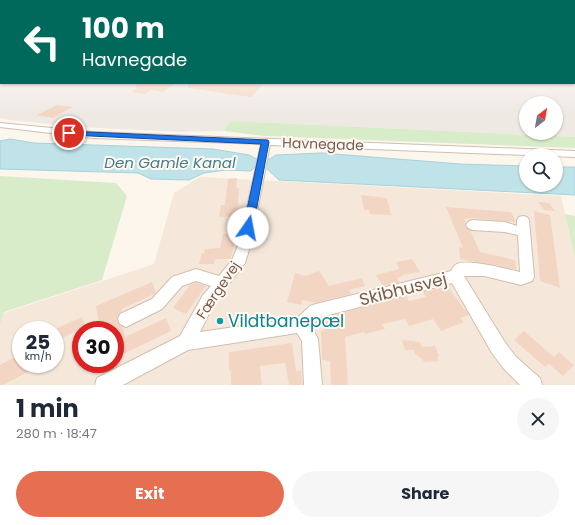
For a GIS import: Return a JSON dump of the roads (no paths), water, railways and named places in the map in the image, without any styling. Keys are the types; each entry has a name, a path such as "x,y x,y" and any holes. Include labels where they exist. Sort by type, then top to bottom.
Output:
{"street":[{"name":"Havnegade","path":"0,125 93,135 575,154"},
{"name":"Færgevej","path":"186,342 208,300 238,263 245,243 266,142"},
{"name":"Skibhusvej","path":"302,325 316,310 456,276 460,269 484,270 521,279 527,277 523,226 505,227 472,225"},
{"path":"126,319 158,304 176,281 196,275 222,282"},
{"name":"Skibhusvej","path":"456,276 498,348 510,363 533,385"},
{"path":"104,385 186,342 302,325 310,339 313,385"}],"water":[{"name":"Den Gamle Kanal","path":"10,139 34,143 213,149 268,160 276,155 322,153 460,164 519,166 519,192 563,192 563,167 575,167 575,195 279,180 266,168 255,167 251,171 226,170 204,173 189,180 151,179 138,173 0,169 0,141"}],"place":[{"name":"Vildtbanepæl","path":"220,321"}]}
